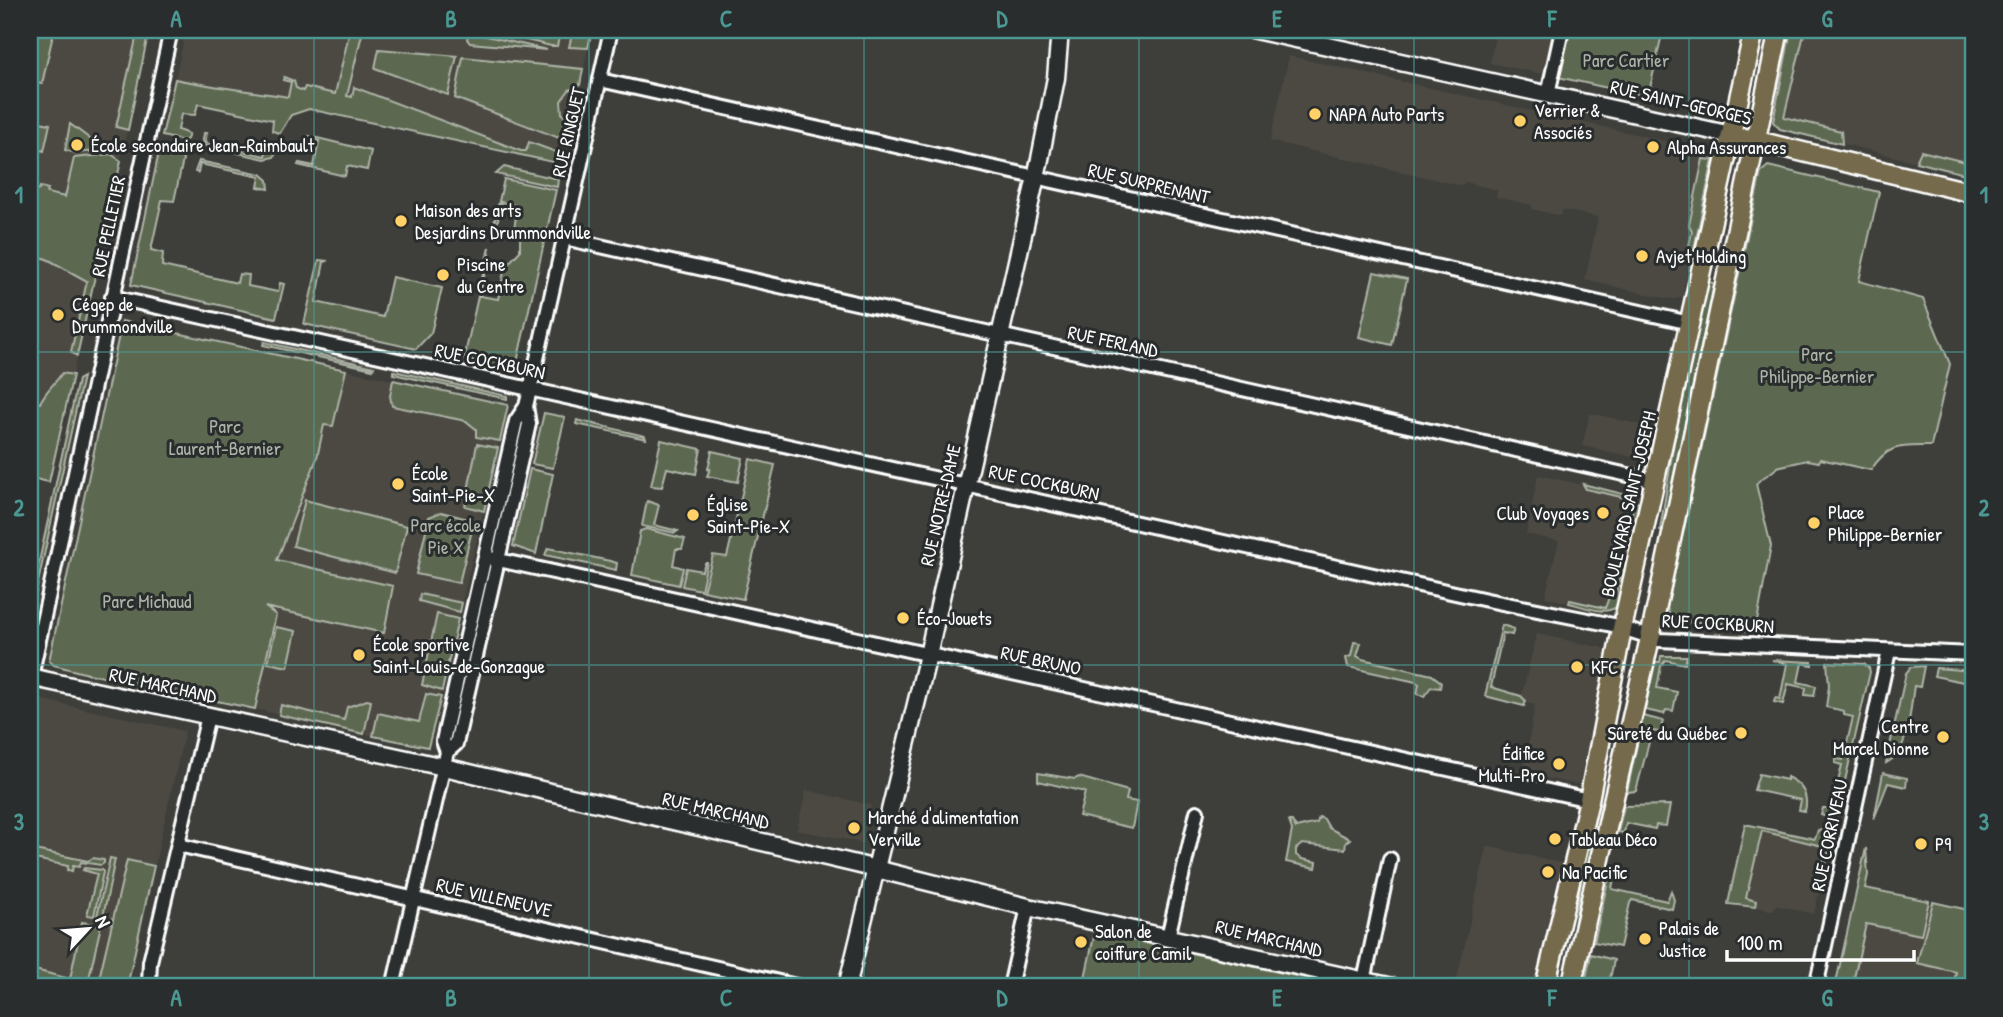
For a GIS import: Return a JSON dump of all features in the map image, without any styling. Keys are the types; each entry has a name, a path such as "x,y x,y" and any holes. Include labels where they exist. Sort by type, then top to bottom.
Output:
{"main road":[{"name":"BOULEVARD SAINT-JOSEPH","path":"1545,987 1589,800 1622,629 1754,30"},
{"path":"1571,987 1650,638 1779,30"},
{"name":"RUE SAINT-GEORGES","path":"1731,135 1973,193"}],"street":[{"name":"RUE PELLETIER","path":"30,677 172,30"},
{"name":"RUE RINGUET","path":"393,987 445,760 443,741 491,559 516,421 526,406 530,390 611,30"},
{"name":"RUE NOTRE-DAME","path":"847,987 928,656 1035,178 1052,101 1060,30"},
{"name":"RUE SAINT-GEORGES","path":"1255,30 1731,135"},
{"path":"1548,94 1562,30"},
{"name":"RUE SURPRENANT","path":"600,80 1690,323"},
{"name":"RUE FERLAND","path":"564,238 1655,481"},
{"name":"RUE COCKBURN","path":"112,297 1622,629 1650,638 1693,643 1973,654"},
{"name":"RUE BRUNO","path":"491,559 1589,800"},
{"name":"RUE CORRIVEAU","path":"1816,987 1889,650"},
{"name":"RUE MARCHAND","path":"30,677 208,716 445,760 1028,907 1393,987"},
{"path":"154,985 150,962 208,716"},
{"path":"1168,937 1197,813"},
{"name":"RUE VILLENEUVE","path":"178,845 801,987"},
{"path":"1364,981 1390,859"},
{"path":"1010,987 1028,907"}],"shaded area":[{"name":"École secondaire Jean-Raimbault","path":"30,30 149,30 66,406 30,397"},
{"path":"186,30 592,30 562,164 175,79"},
{"path":"1496,30 1556,30 1546,75 1490,63"},
{"path":"1791,30 1973,30 1973,176 1775,127 1772,119"},
{"path":"1289,56 1710,151 1714,156 1682,296 1669,299 1585,280 1598,217 1562,210 1560,216 1532,209 1532,205 1496,197 1497,190 1464,182 1463,186 1270,141"},
{"path":"346,370 508,405 429,745 426,748 255,709 276,615 263,606 266,587 317,458 325,424 333,425"},
{"path":"1590,413 1655,428 1649,456 1643,459 1582,446"},
{"path":"1538,475 1626,494 1638,501 1616,607 1613,610 1604,611 1545,597 1559,541 1526,534"},
{"path":"1537,634 1604,648 1606,659 1579,783 1523,773 1535,705 1520,701"},
{"path":"30,697 185,731 127,987 30,987"},
{"path":"806,790 871,805 863,843 797,830"},
{"path":"1745,824 1831,843 1814,914 1775,905 1774,911 1744,904 1728,904"},
{"path":"1487,846 1561,863 1533,987 1455,987"},
{"path":"1865,885 1865,888 1973,911 1973,987 1835,987"}],"green space":[{"path":"36,30 54,30 42,84 30,82 30,56"},
{"path":"138,30 149,30 128,130 116,127"},
{"path":"350,30 363,30 347,96 352,97 354,87 521,151 526,151 529,142 564,155 562,164 309,109 291,115 280,133 272,131 273,120 198,104 195,115 181,114 178,130 189,134 187,139 184,141 162,136 175,79 288,97 291,82 283,80 284,77 294,81 296,88 303,91 305,87 335,94"},
{"path":"485,30 526,30 548,35 549,30 560,32 557,46 551,46"},
{"path":"573,30 592,30 588,48 569,47"},
{"name":"Parc Cartier","path":"1568,30 1673,30 1671,36 1662,34 1648,97 1558,77"},
{"path":"1791,30 1805,30 1784,117 1841,131 1842,144 1780,129 1773,122"},
{"path":"469,32 547,50 470,43 467,39"},
{"path":"379,49 457,56 448,95 375,68"},
{"path":"463,57 583,69 580,85 569,90 561,101 562,113 571,124 567,141 455,98"},
{"path":"30,120 50,124 44,151 30,147"},
{"path":"70,124 105,150 76,153 65,150"},
{"path":"204,133 207,133 205,143 265,156 268,146 278,149 274,157 265,159 202,145"},
{"path":"309,136 371,151 367,170 347,166 345,176 298,165 314,166 319,141 308,138"},
{"path":"1921,151 1973,164 1973,176 1916,162"},
{"path":"159,152 181,156 183,160 174,201 162,200 151,250 163,253 162,266 237,283 239,274 249,275 248,286 278,292 280,283 284,284 276,318 131,285"},
{"path":"111,154 121,161 77,356 71,352 87,281 30,253 30,188 48,189 47,193 65,197 74,158"},
{"path":"1703,159 1713,160 1692,258 1687,257 1692,231 1689,225"},
{"path":"199,161 261,174 268,180 269,189 258,187 260,177 200,164 198,173 195,172"},
{"name":"Parc Philippe-Bernier","path":"1768,166 1879,192 1859,281 1923,299 1950,364 1931,446 1897,448 1884,455 1871,470 1820,459 1819,462 1808,460 1777,467 1756,484 1771,546 1755,632 1722,627 1723,623 1679,622 1670,616 1667,608 1761,172"},
{"path":"504,167 558,179 557,187 496,174"},
{"path":"504,179 556,190 515,371 464,359 489,247 490,256 480,296 498,299 505,267 520,251 520,238 514,228 518,206 501,202 496,231 491,237"},
{"path":"319,260 328,261 324,262 316,302 383,317 392,277 442,288 431,333 416,349 304,324"},
{"path":"1374,272 1407,279 1392,345 1359,337"},
{"path":"1708,282 1714,283 1662,531 1660,530 1674,442"},
{"path":"122,321 346,370 333,426 324,425 317,458 277,560 393,586 384,633 265,607 276,615 255,709 80,672 49,661"},
{"path":"264,342 374,367 373,369 263,345"},
{"path":"394,371 507,396 507,399 393,374"},
{"path":"62,373 73,375 49,482 30,478 30,399 40,403"},
{"path":"83,377 30,619 30,604 78,380"},
{"path":"393,380 508,405 500,441 476,437 476,429 466,421 392,406 390,396"},
{"path":"544,413 565,417 553,468 532,464"},
{"path":"577,420 645,436 646,439 576,424"},
{"path":"661,440 701,449 696,474 667,468 662,487 651,486"},
{"path":"477,444 498,448 484,511 465,506"},
{"path":"712,451 743,458 738,482 707,476"},
{"path":"750,459 775,465 743,599 703,591 713,555 727,557"},
{"path":"530,469 553,474 536,554 513,546"},
{"path":"1583,484 1635,497 1638,505 1634,523 1631,521 1633,507 1628,505 1630,499 1586,489"},
{"path":"305,500 407,526 395,573 293,546"},
{"path":"647,501 659,505 654,525 678,531 675,533 642,526"},
{"name":"Parc école Pie X","path":"441,512 472,520 473,526 459,583 416,574 429,517"},
{"path":"646,529 685,539 682,549 676,549 673,565 683,568 679,585 632,575 640,531"},
{"path":"548,548 617,563 616,570 545,555"},
{"path":"705,563 701,590 682,586 686,568 702,571"},
{"path":"1618,563 1626,564 1616,607 1606,611 1569,603 1570,600 1605,608 1611,592 1616,593 1620,574 1616,573"},
{"path":"420,594 462,603 460,612 419,601"},
{"path":"437,614 458,619 442,691 422,685"},
{"path":"1502,625 1514,629 1512,635 1503,633 1491,687 1521,696 1526,701 1524,706 1485,696"},
{"path":"276,627 296,631 288,667 268,663"},
{"path":"1354,642 1361,643 1357,656 1362,659 1432,675 1441,682 1440,688 1431,687 1424,696 1417,694 1419,684 1416,682 1348,667 1346,658 1351,656"},
{"path":"1661,656 1687,656 1685,664 1666,660 1661,666 1657,688 1677,692 1673,711 1666,710 1664,714 1645,710 1654,664 1660,662"},
{"path":"1772,660 1812,662 1812,665 1802,663 1798,682 1816,686 1814,696 1805,695 1806,688 1788,684 1783,704 1774,702 1775,698 1780,699 1787,664"},
{"path":"1827,662 1864,664 1870,672 1836,820 1821,815 1823,808 1832,808 1842,765 1835,763 1836,759 1843,760 1853,717 1844,715 1844,711 1826,707 1829,686"},
{"path":"1924,666 1920,687 1914,686 1904,740 1900,750 1886,763 1906,673 1911,667"},
{"path":"1936,668 1973,671 1973,684 1934,676"},
{"path":"426,694 441,697 428,747 373,736 378,713 419,722"},
{"path":"371,701 364,734 279,715 281,705 344,720 347,707"},
{"path":"1643,716 1663,721 1661,728 1665,729 1664,733 1652,731 1636,791 1627,792"},
{"path":"1038,773 1075,779 1079,777 1128,791 1126,800 1137,802 1132,828 1079,816 1085,792 1038,781"},
{"path":"1883,773 1907,778 1906,787 1888,783 1874,819"},
{"path":"1759,774 1787,780 1787,777 1797,783 1805,795 1805,811 1799,810 1801,800 1754,790"},
{"path":"1599,802 1601,806 1573,933 1587,840"},
{"path":"1670,805 1666,826 1656,825 1655,829 1626,823 1624,833 1618,832 1624,806"},
{"path":"1319,817 1324,819 1329,828 1350,839 1346,842 1345,849 1302,844 1296,849 1296,855 1317,862 1316,868 1286,862 1292,830 1289,821 1292,821 1296,828 1317,823"},
{"path":"1745,824 1815,839 1818,830 1834,832 1824,871 1822,868 1826,847 1762,831 1746,898 1756,901 1755,907 1728,904"},
{"path":"1866,848 1868,875 1865,888 1929,901 1921,935 1866,924 1852,987 1835,987"},
{"path":"30,849 88,861 93,858 104,860 104,863 101,865 81,862 79,867 73,866 72,871 67,870 68,866 30,858"},
{"path":"110,858 115,859 103,917 97,916"},
{"path":"127,860 154,866 127,987 97,987"},
{"path":"83,870 103,872 94,916 87,915 97,874"},
{"path":"1609,876 1614,877 1612,889 1667,901 1671,891 1674,900 1672,909 1632,900 1620,947 1594,942"},
{"path":"1933,902 1973,911 1973,987 1953,987 1956,972 1917,963"},
{"path":"82,922 101,925 87,987 32,987 35,970 70,979"},
{"path":"1095,932 1346,987 1083,987"},
{"path":"1591,954 1614,960 1610,979 1619,981 1618,987 1584,987"}],"place":[{"name":"NAPA Auto Parts","path":"1315,114"},
{"name":"Verrier & Associés","path":"1520,121"},
{"name":"École secondaire Jean-Raimbault","path":"77,145"},
{"name":"Alpha Assurances","path":"1653,147"},
{"name":"Maison des arts Desjardins Drummondville","path":"401,221"},
{"name":"Avjet Holding","path":"1642,256"},
{"name":"Piscine du Centre","path":"443,275"},
{"name":"Cégep de Drummondville","path":"58,315"},
{"name":"École Saint-Pie-X","path":"398,484"},
{"name":"Club Voyages","path":"1603,513"},
{"name":"Église Saint-Pie-X","path":"693,515"},
{"name":"Place Philippe-Bernier","path":"1814,523"},
{"name":"Éco-Jouets","path":"903,618"},
{"name":"École sportive Saint-Louis-de-Gonzague","path":"359,655"},
{"name":"KFC","path":"1577,667"},
{"name":"Sûreté du Québec","path":"1741,733"},
{"name":"Centre Marcel Dionne","path":"1943,737"},
{"name":"Édifice Multi-Pro","path":"1559,764"},
{"name":"Marché d'alimentation Verville","path":"854,828"},
{"name":"Tableau Déco","path":"1555,839"},
{"name":"P9","path":"1921,844"},
{"name":"Na Pacific","path":"1548,872"},
{"name":"Palais de Justice","path":"1645,939"},
{"name":"Salon de coiffure Camil","path":"1081,942"}],"park label":[{"name":"Parc Laurent-Bernier","path":"225,437"},
{"name":"Parc Michaud","path":"147,601"}]}
